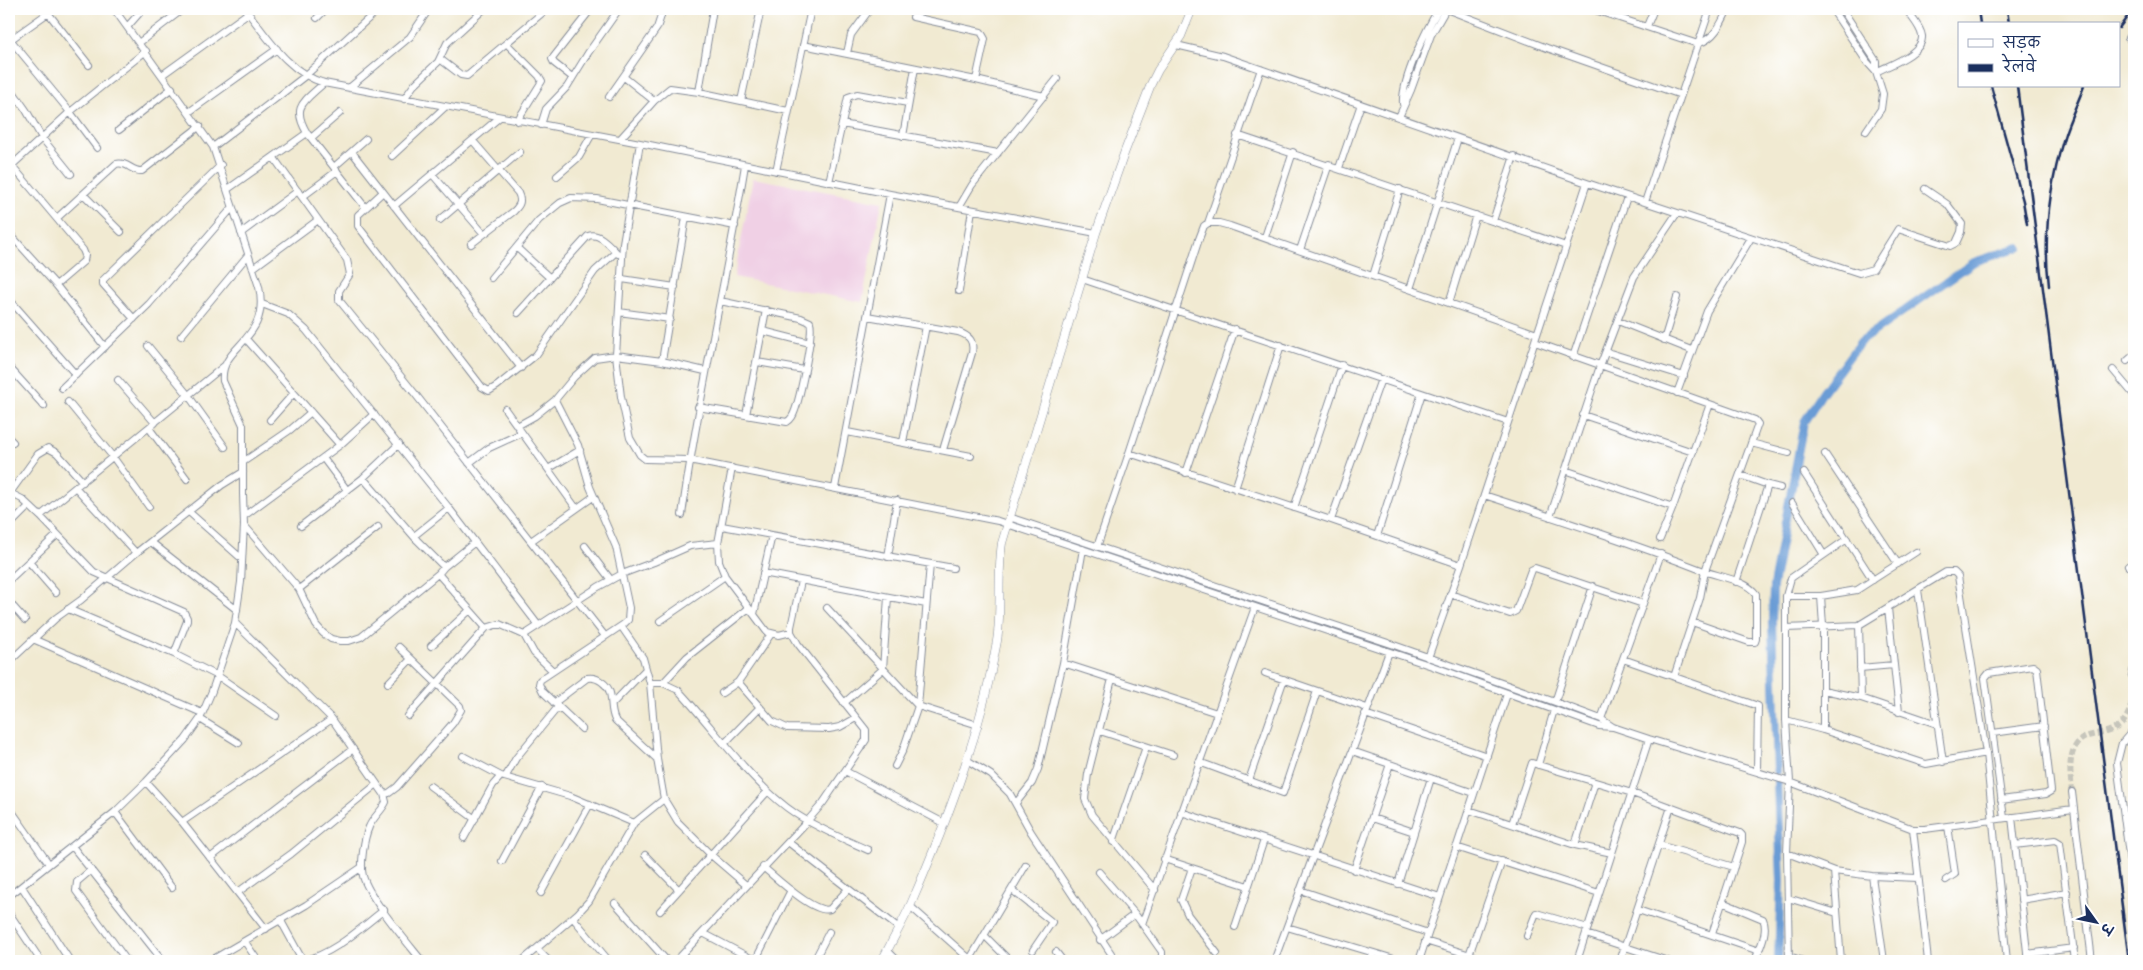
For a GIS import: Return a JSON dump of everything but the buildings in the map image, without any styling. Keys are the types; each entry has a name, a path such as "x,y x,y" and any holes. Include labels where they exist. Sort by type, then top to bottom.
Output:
{"street":[{"path":"40,516 224,366 256,327 262,304 253,268 232,208 221,165 213,147 140,42 114,9"},
{"path":"128,26 143,9"},
{"path":"140,42 182,9"},
{"path":"316,18 326,9"},
{"path":"349,88 410,36 429,9"},
{"path":"404,99 414,85 440,59 448,43 484,9"},
{"path":"440,59 461,75 468,76 547,9"},
{"path":"541,125 546,110 567,87 620,9"},
{"path":"609,97 660,22 661,16 657,9"},
{"path":"699,92 713,9"},
{"path":"741,100 761,9"},
{"path":"776,171 811,9"},
{"path":"847,53 851,35 870,9"},
{"path":"882,961 910,906 944,823 978,725 997,640 1000,615 999,562 1008,521 1096,233 1151,84 1158,70 1176,45 1192,9"},
{"path":"1399,117 1431,35 1444,9 1547,48 1681,95"},
{"path":"1592,9 1698,44 1707,41 1713,35 1728,9"},
{"path":"1647,26 1654,9"},
{"path":"1645,202 1710,9"},
{"path":"1832,9 1867,62 1876,72"},
{"path":"1842,9 1876,60 1876,72 1883,94 1881,109 1866,131"},
{"path":"1876,72 1913,53 1920,46 1922,38 1919,29 1906,9"},
{"path":"213,147 305,76 375,10"},
{"path":"89,65 46,11 9,39 70,112 97,148"},
{"path":"162,75 246,11 290,63 305,76 324,83 1096,233"},
{"path":"572,78 554,64 552,59 588,13"},
{"path":"913,16 981,32 985,39 976,80"},
{"path":"507,44 539,76 542,82 517,121"},
{"path":"803,45 976,80 1044,96"},
{"path":"1176,45 1223,56 1627,197 1859,273 1874,269 1898,229 1950,246 1956,243 1962,224 1947,204 1925,189"},
{"path":"189,112 278,49"},
{"path":"56,285 80,265 85,255 78,243 10,165 70,112 146,51"},
{"path":"903,136 915,68"},
{"path":"1097,547 1129,453 1174,309 1204,226 1208,223 1261,69"},
{"path":"624,77 654,101"},
{"path":"959,207 966,194 1057,78"},
{"path":"324,83 306,100 299,112 299,120 309,136 365,207"},
{"path":"9,86 42,138 71,174"},
{"path":"119,130 172,88"},
{"path":"620,139 654,101 670,88 741,100 788,111"},
{"path":"829,182 846,102 852,94 908,103"},
{"path":"1339,168 1361,104"},
{"path":"392,156 445,107"},
{"path":"228,189 309,136 340,113"},
{"path":"394,206 500,117"},
{"path":"842,124 998,153"},
{"path":"57,218 116,164 124,164 138,172 142,171 200,126"},
{"path":"557,176 579,157 592,134"},
{"path":"1237,135 1293,152 1566,246"},
{"path":"1410,289 1458,138"},
{"path":"241,233 335,169 366,139"},
{"path":"471,244 514,211 519,206 521,200 518,193 473,141"},
{"path":"640,143 621,257 622,279 616,355 625,421 634,448 645,459 689,460 1008,521 1097,547 1428,658 1602,719 1613,726 1648,739 1790,782 1913,829 1948,826 2073,808"},
{"path":"352,152 521,368"},
{"path":"440,220 520,152"},
{"path":"1265,237 1293,152"},
{"path":"1493,221 1514,156"},
{"path":"274,158 350,266 350,274 339,291 339,300 605,636"},
{"path":"1300,250 1328,164"},
{"path":"134,319 105,287 103,280 221,165"},
{"path":"682,515 698,407 735,226 745,165"},
{"path":"432,174 484,234"},
{"path":"1428,658 1461,565 1587,183"},
{"path":"1373,276 1400,189"},
{"path":"383,192 365,207 356,218 358,226 485,390 492,390 521,368 542,348 595,271 616,252"},
{"path":"835,488 890,194"},
{"path":"84,195 121,232"},
{"path":"491,278 544,216 560,203 571,198 584,197 629,204 735,226"},
{"path":"1573,357 1627,197"},
{"path":"62,388 134,319 232,208"},
{"path":"960,291 972,210"},
{"path":"1550,517 1600,366 1634,278 1677,213"},
{"path":"1449,303 1476,215"},
{"path":"662,361 686,217"},
{"path":"253,268 318,220"},
{"path":"1208,223 1219,223 1265,237 1537,334"},
{"path":"9,233 56,285 106,347"},
{"path":"518,313 588,236 598,236 621,257"},
{"path":"1677,393 1691,350 1707,311 1751,238"},
{"path":"516,248 550,278"},
{"path":"181,336 248,255"},
{"path":"622,279 675,287"},
{"path":"1082,279 1508,422"},
{"path":"1664,340 1677,297"},
{"path":"9,299 76,375"},
{"path":"698,407 746,414 782,422 790,420 795,408 810,343 812,331 810,322 766,310 720,302"},
{"path":"262,304 282,311 297,321 399,444 538,625"},
{"path":"746,414 766,310"},
{"path":"619,312 670,318"},
{"path":"867,316 966,335 972,343 972,353 943,450"},
{"path":"1618,321 1691,350"},
{"path":"903,442 926,326"},
{"path":"1186,473 1235,329"},
{"path":"763,331 810,343"},
{"path":"246,339 340,445"},
{"path":"1535,342 1755,420 1758,424 1705,571 1692,622 1674,677"},
{"path":"1235,489 1281,345"},
{"path":"148,346 188,395 225,447"},
{"path":"1606,352 1684,376"},
{"path":"517,426 535,416 555,400 586,365 595,358 616,355 662,361 705,371"},
{"path":"2127,360 2134,355"},
{"path":"756,362 804,370"},
{"path":"1294,508 1342,365"},
{"path":"9,896 115,812 146,782 185,740 201,716 218,676 235,622 244,525 244,425 223,381 224,366"},
{"path":"9,367 44,406"},
{"path":"2114,370 2134,395"},
{"path":"1331,520 1381,379"},
{"path":"118,380 152,426 187,479"},
{"path":"270,420 294,393"},
{"path":"1377,536 1422,393"},
{"path":"555,400 572,429 593,497 616,548 630,615 628,620 621,626 552,670 542,678 539,684 543,692 582,729"},
{"path":"68,402 114,457 149,506"},
{"path":"1660,539 1674,507 1710,404"},
{"path":"505,409 576,508"},
{"path":"243,462 290,430 311,412"},
{"path":"244,516 340,445 374,414"},
{"path":"1583,415 1693,452"},
{"path":"469,464 489,448 522,432"},
{"path":"847,432 971,456"},
{"path":"1751,443 1789,453"},
{"path":"301,526 363,478 399,444"},
{"path":"83,482 57,453 48,448 38,454 10,492 40,516 88,567 108,579 186,614 187,622 174,654"},
{"path":"548,469 580,450"},
{"path":"1129,453 1461,565"},
{"path":"1825,454 1898,564"},
{"path":"323,458 347,490"},
{"path":"732,468 718,543 719,561 725,576 770,634 779,635 791,632"},
{"path":"1565,470 1674,507"},
{"path":"9,662 33,639 68,609 108,579 136,553 222,485 243,472"},
{"path":"1804,473 1873,580"},
{"path":"1740,475 1780,488"},
{"path":"363,478 442,570 470,610 486,628"},
{"path":"1736,582 1768,485"},
{"path":"76,488 136,553"},
{"path":"1484,495 1661,554 1736,582 1753,590 1756,594 1755,642 1749,642 1692,622"},
{"path":"530,541 593,497"},
{"path":"888,557 897,500"},
{"path":"1792,503 1824,555"},
{"path":"9,526 29,506"},
{"path":"414,536 449,508"},
{"path":"188,512 242,559"},
{"path":"1008,521 1083,549 1389,652 1599,726 1613,726"},
{"path":"244,525 299,589 316,626 331,639 349,641 361,637 475,542"},
{"path":"722,526 952,568"},
{"path":"299,589 378,527"},
{"path":"9,580 57,535"},
{"path":"754,614 772,536"},
{"path":"1804,961 1789,959 1787,853 1790,782 1786,720 1786,596 1791,578 1847,539"},
{"path":"151,542 237,610"},
{"path":"524,635 622,574 690,546 718,543"},
{"path":"585,546 611,580"},
{"path":"1016,803 1032,783 1038,769 1063,663 1083,549"},
{"path":"1786,596 1820,596 1857,590 1916,552"},
{"path":"1602,719 1661,554"},
{"path":"28,562 56,593"},
{"path":"895,766 903,750 918,706 930,564"},
{"path":"1450,594 1510,614 1516,611 1533,568 1593,586 1643,604"},
{"path":"763,572 801,581 926,604"},
{"path":"1786,628 1859,625 1946,572 1954,572 1958,576 1986,753 2008,961"},
{"path":"660,621 725,576"},
{"path":"676,961 807,821 866,740 867,735 856,718 798,644 791,632 801,581"},
{"path":"1555,702 1593,586"},
{"path":"1918,590 1943,762"},
{"path":"1820,596 1823,626 1823,730"},
{"path":"844,703 883,669 888,597"},
{"path":"9,602 25,620"},
{"path":"1142,924 1254,606"},
{"path":"663,683 687,657 749,608"},
{"path":"827,608 918,706 978,725"},
{"path":"1888,608 1899,712"},
{"path":"68,609 174,654 218,676 276,716"},
{"path":"431,646 470,610"},
{"path":"235,622 332,719 384,794 386,802 373,819 366,835 362,867 366,883 422,961"},
{"path":"408,716 486,628 499,624 524,635 534,653 552,670"},
{"path":"1859,625 1862,698"},
{"path":"621,626 643,658 650,683 656,759 664,800 678,822 710,854 746,885"},
{"path":"722,693 738,682 770,634"},
{"path":"33,639 201,716 239,743"},
{"path":"384,794 389,794 397,787 453,723 461,710 460,706 399,648"},
{"path":"1274,961 1389,652"},
{"path":"388,683 411,659"},
{"path":"1623,659 1758,706 1757,771"},
{"path":"1063,663 1217,713"},
{"path":"1860,668 1894,665"},
{"path":"2001,800 2046,794 2051,790 2037,669 2033,666 1987,674 1985,678 2001,800 2004,818"},
{"path":"612,704 645,670"},
{"path":"1264,673 1317,691 1487,756"},
{"path":"464,838 493,785 504,776 556,705 587,678 592,677 608,687 611,692 612,715 615,720 656,759"},
{"path":"1112,679 1085,789 1085,800 1092,815 1155,890"},
{"path":"1249,780 1284,679"},
{"path":"738,682 772,721 787,728 830,729 840,727 856,718"},
{"path":"650,683 663,683 678,690 768,791 785,806 807,821 868,850"},
{"path":"1823,690 1862,698 1937,724"},
{"path":"1199,762 1283,793 1317,691"},
{"path":"1418,961 1507,694"},
{"path":"725,743 760,707"},
{"path":"1538,765 1554,710"},
{"path":"182,822 332,719"},
{"path":"1786,720 1823,730 1926,764 1986,753"},
{"path":"1993,733 2044,726"},
{"path":"2134,729 2122,743 2117,763 2134,893"},
{"path":"1100,732 1173,755"},
{"path":"1577,961 1648,739"},
{"path":"1113,842 1146,747"},
{"path":"210,858 353,749"},
{"path":"1352,751 1474,793"},
{"path":"462,756 504,776 590,804 634,823"},
{"path":"967,760 1003,786 1016,803 1031,832 1100,940 1116,961"},
{"path":"1512,824 1532,763 1632,793 1740,833 1743,838 1712,934"},
{"path":"1354,870 1390,764"},
{"path":"845,771 944,823"},
{"path":"1398,884 1431,778"},
{"path":"146,782 182,822 266,929"},
{"path":"1575,845 1595,782"},
{"path":"238,892 291,854 377,784"},
{"path":"430,786 475,819"},
{"path":"502,860 542,787"},
{"path":"660,912 768,791"},
{"path":"2072,792 2092,961"},
{"path":"522,961 573,918 589,901 634,823 664,800"},
{"path":"541,893 590,804"},
{"path":"1620,961 1671,807"},
{"path":"11,810 49,864"},
{"path":"1468,810 1575,845 1612,853"},
{"path":"115,812 172,888"},
{"path":"1181,812 1440,898"},
{"path":"2012,817 2028,961"},
{"path":"1372,818 1414,832"},
{"path":"1946,880 1955,874 1948,826"},
{"path":"1913,829 1928,961"},
{"path":"1235,927 1264,840"},
{"path":"2015,845 2055,840 2060,843 2075,961"},
{"path":"788,842 899,928"},
{"path":"1658,845 1734,867"},
{"path":"72,846 163,961"},
{"path":"1456,847 1599,893"},
{"path":"1787,853 1834,871 1872,876 1918,878"},
{"path":"645,856 679,890"},
{"path":"1164,859 1248,886"},
{"path":"1469,955 1502,861"},
{"path":"910,906 971,960 1026,865"},
{"path":"213,960 281,921 362,867"},
{"path":"763,867 791,890 815,907 825,911 834,905 848,889"},
{"path":"1192,868 1181,900 1188,915 1217,953"},
{"path":"91,870 76,882 76,891 127,961"},
{"path":"1834,871 1841,961"},
{"path":"1099,872 1135,914 1162,952 1159,961"},
{"path":"1872,876 1884,961"},
{"path":"22,887 70,961"},
{"path":"703,933 755,961 791,890"},
{"path":"1012,890 1052,922 1033,950"},
{"path":"1300,890 1428,933"},
{"path":"2021,900 2067,892"},
{"path":"1788,898 1837,913"},
{"path":"1722,902 1763,919 1765,932 1755,961"},
{"path":"614,903 667,961"},
{"path":"281,921 303,961 324,954 340,945 384,910"},
{"path":"1638,910 1758,951"},
{"path":"9,913 41,961"},
{"path":"1527,936 1536,913 1668,961"},
{"path":"1100,940 1135,914"},
{"path":"573,918 609,961"},
{"path":"1287,927 1401,961"},
{"path":"814,961 828,932"},
{"path":"985,936 1010,961"},
{"path":"1425,941 1490,961"},
{"path":"246,942 258,961"},
{"path":"2027,954 2074,948"},
{"path":"537,949 549,961"},
{"path":"887,950 898,961"},
{"path":"1056,952 1063,961"},
{"path":"1371,961 1374,953"}],"shaded area":[{"path":"753,178 882,202 862,302 734,277"}],"waterway":[{"path":"1777,771 1772,623 1773,586 1804,422 1823,392 1861,341 1974,262 2019,247"},
{"path":"1777,782 1781,881 1778,961"}],"tunnel":[{"path":"2072,792 2070,765 2074,749 2079,741 2086,737 2111,730 2119,726 2126,718 2132,702 2132,675"}],"railway":[{"path":"1978,9 1980,22"},
{"path":"2007,9 2009,22"},
{"path":"2120,27 2133,9"},
{"path":"1992,88 2023,201 2027,224"},
{"path":"2017,88 2129,961"},
{"path":"2049,286 2047,230 2055,173 2068,124 2083,88"}]}
